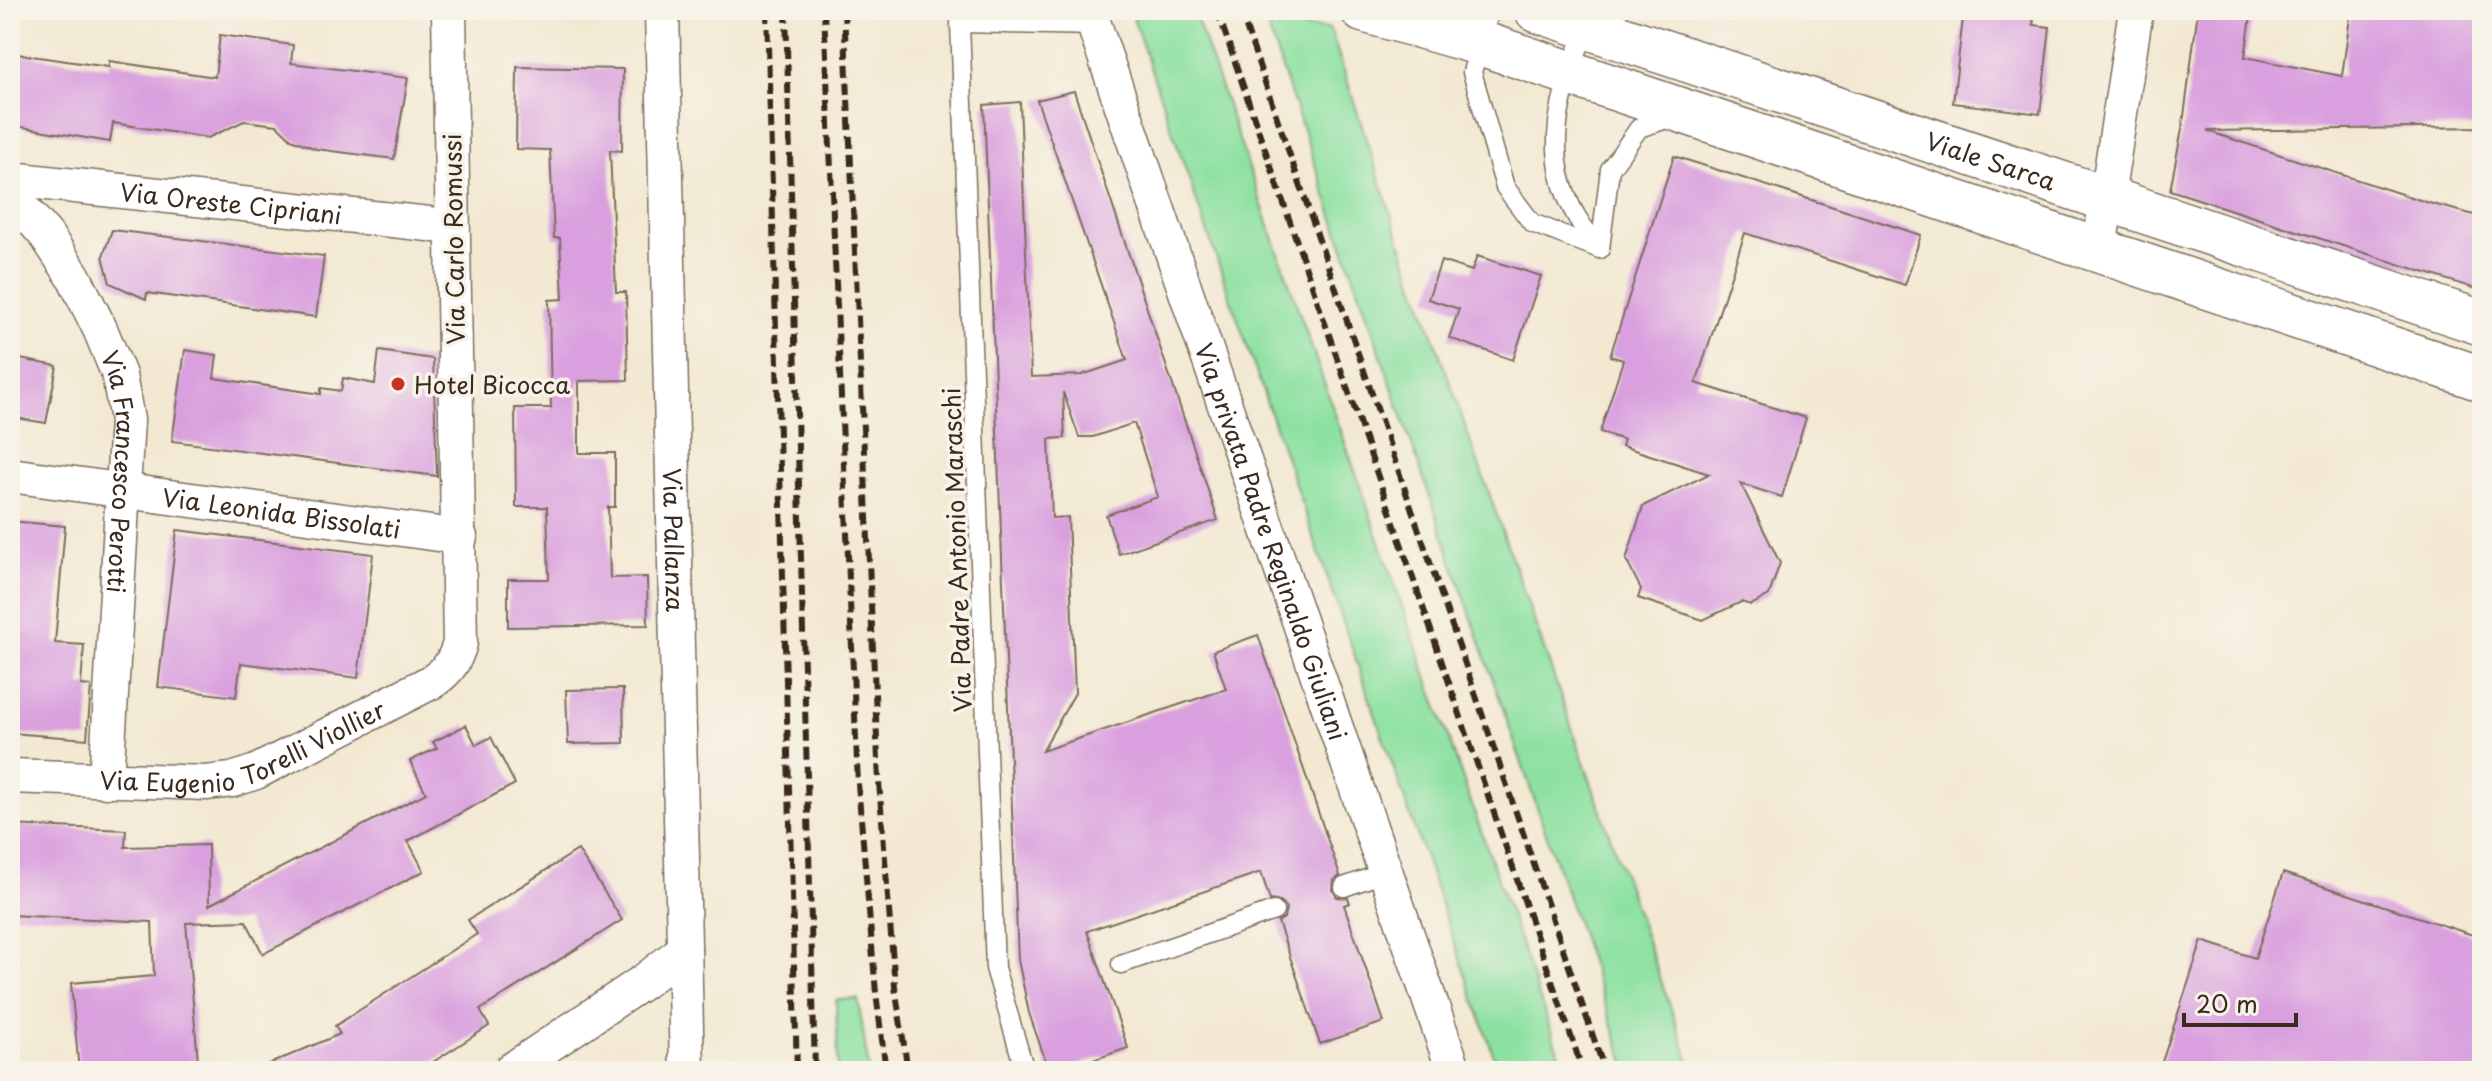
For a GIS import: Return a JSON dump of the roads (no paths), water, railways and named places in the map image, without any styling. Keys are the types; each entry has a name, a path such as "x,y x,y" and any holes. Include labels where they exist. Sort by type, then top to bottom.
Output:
{"street":[{"name":"Via Carlo Romussi","path":"449,10 460,537 460,643 456,659"},
{"name":"Via Pallanza","path":"662,10 687,1071"},
{"name":"Viale Sarca","path":"1363,10 1485,27 1568,74 2099,249 2386,320 2482,323"},
{"name":"Viale Sarca","path":"1537,10 2108,198 2386,320 2482,379"},
{"path":"2099,249 2136,10"},
{"name":"Via privata Padre Reginaldo Giuliani","path":"1091,18 1454,1071"},
{"name":"Via Oreste Cipriani","path":"10,179 452,228"},
{"name":"Via Francesco Perotti","path":"10,194 46,235 74,277 119,375 127,420 106,781"},
{"name":"Via Leonida Bissolati","path":"10,475 460,537"},
{"name":"Via Eugenio Torelli Viollier","path":"10,776 206,783 232,780 256,772 433,681 447,672 456,659"},
{"path":"510,1071 643,982 684,950"}],"lane":[{"name":"Via Padre Antonio Maraschi","path":"1025,1071 995,968 960,23 1091,18"},
{"path":"1485,27 1472,72 1505,187 1532,223 1600,249"},
{"path":"1587,27 1560,101 1557,164 1577,218 1600,249"},
{"path":"1600,249 1610,169 1639,128 1685,113"},
{"path":"1344,887 1386,872"},
{"path":"1121,964 1274,911"}],"railway":[{"path":"767,10 797,1071"},
{"path":"786,10 815,1071"},
{"path":"824,10 858,784 886,1071"},
{"path":"844,10 879,782 895,987 908,1071"},
{"path":"1217,10 1583,1071"},
{"path":"1240,10 1605,1071"}],"place":[{"name":"Hotel Bicocca","path":"398,384"}]}
